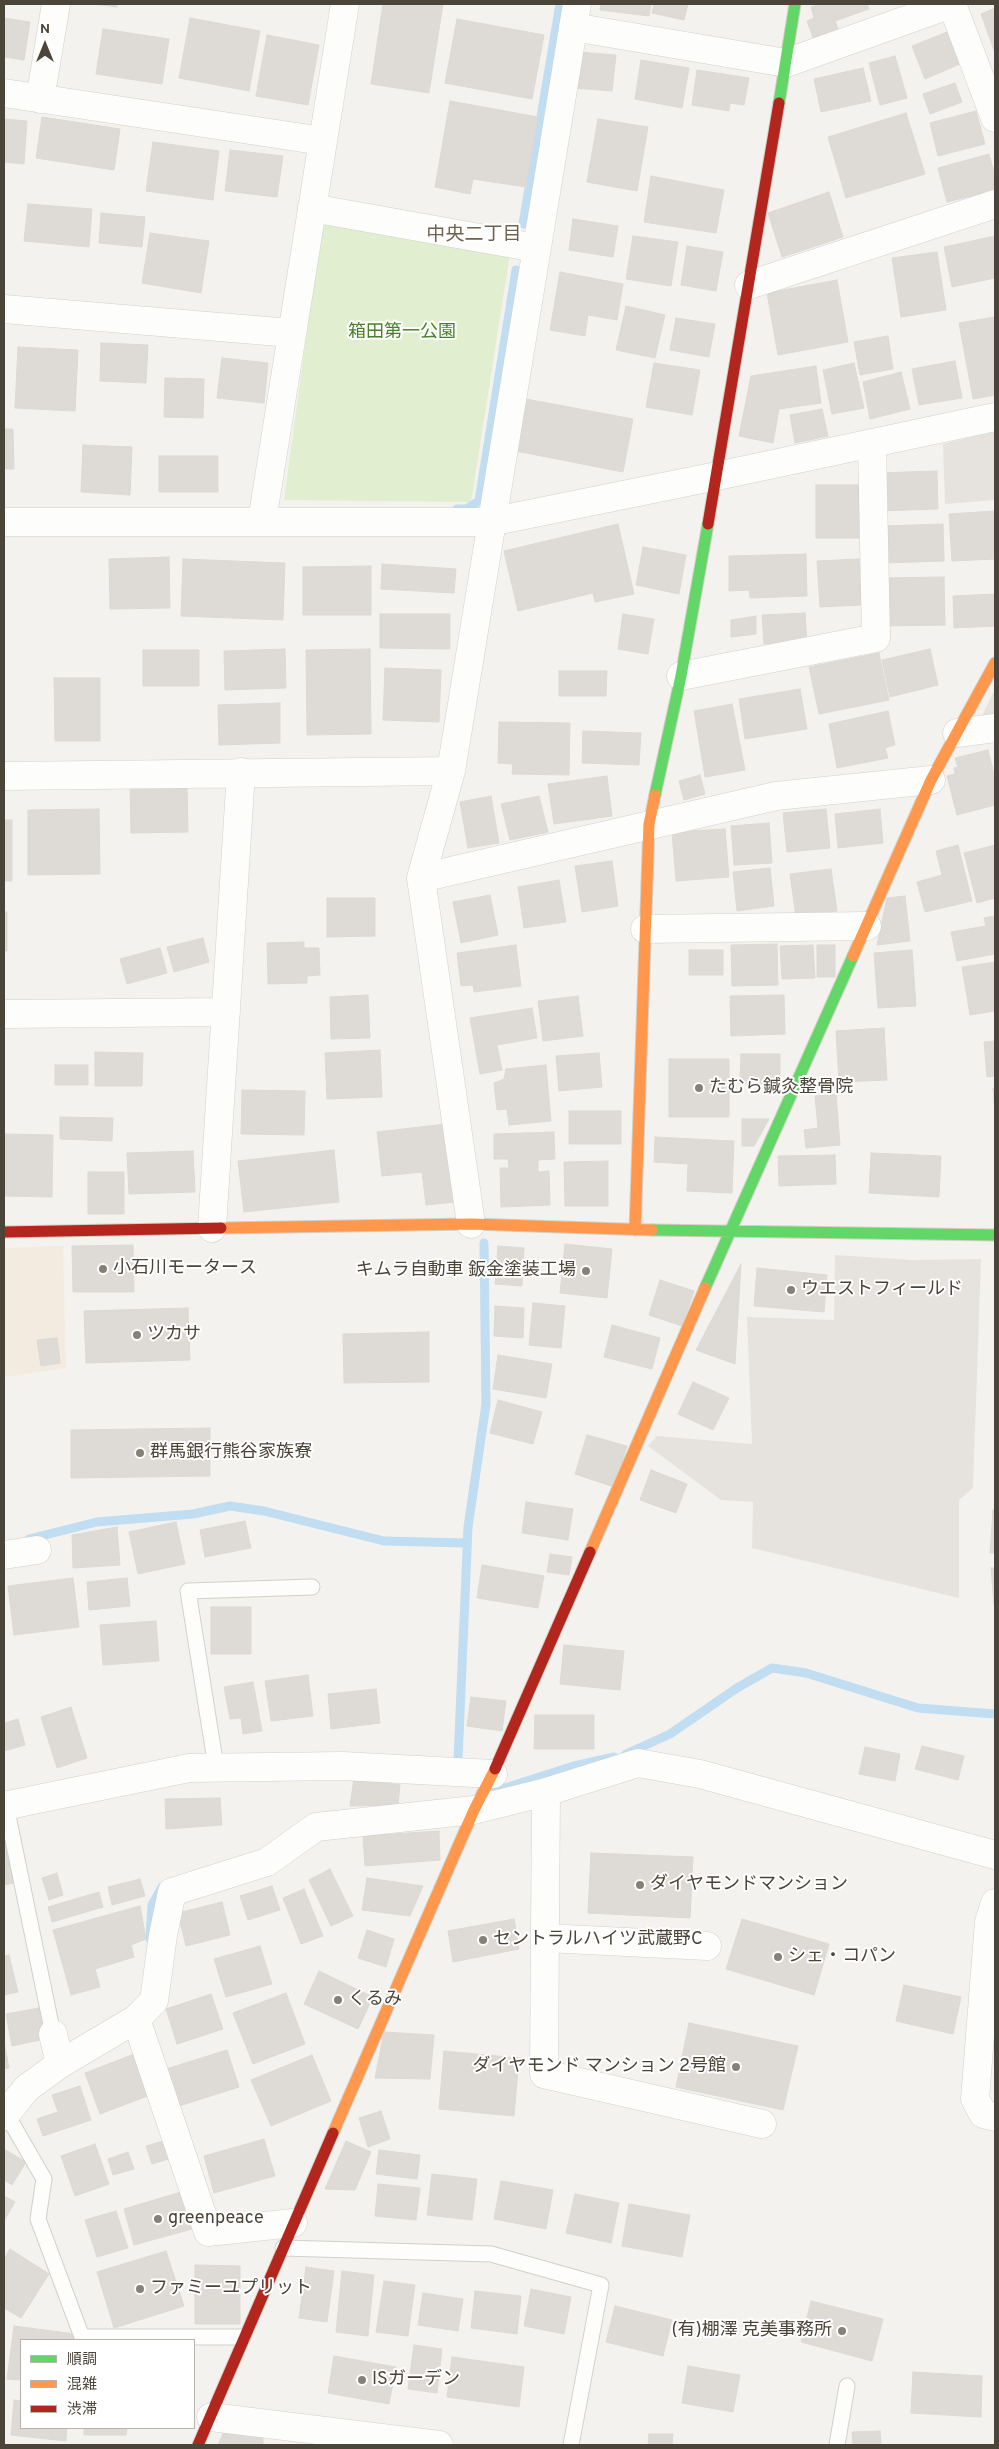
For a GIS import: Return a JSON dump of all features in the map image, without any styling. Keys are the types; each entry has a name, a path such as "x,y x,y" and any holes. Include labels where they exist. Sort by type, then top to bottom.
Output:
{"street":[{"path":"40,99 56,4"},
{"path":"262,521 345,4"},
{"path":"635,1230 649,824 681,676 717,476 795,4"},
{"path":"472,1224 421,878 451,770 490,522 575,15 786,64 951,4 995,118"},
{"path":"4,93 322,141"},
{"path":"749,286 995,204"},
{"path":"312,208 536,248"},
{"path":"4,309 291,333"},
{"path":"4,522 490,522 995,417"},
{"path":"681,676 876,638 872,443"},
{"path":"198,2445 243,2337 475,1809 493,1774 729,1232 931,780 995,663"},
{"path":"957,733 995,728"},
{"path":"4,776 451,770"},
{"path":"212,1228 241,772"},
{"path":"421,878 776,796 931,780"},
{"path":"645,929 866,926"},
{"path":"4,1014 226,1012"},
{"path":"4,1232 472,1224 729,1232 995,1235"},
{"path":"4,1555 37,1550"},
{"path":"5,2115 27,2088 59,2062 136,2019 154,2001 163,1935 172,1892 268,1862 316,1827 475,1809 546,1792 638,1763 700,1774 995,1854"},
{"path":"5,1806 189,1768 343,1766 493,1774"},
{"path":"546,1792 544,2074 762,2124"},
{"path":"993,1916 975,2098 984,2114 995,2117"},
{"path":"545,1938 707,1946"},
{"path":"136,2019 208,2232 293,2223"},
{"path":"53,2034 59,2062"},
{"path":"211,2417 439,2445"}],"lane":[{"path":"216,1767 188,1591 312,1587"},
{"path":"5,1806 53,2034"},
{"path":"5,2115 44,2180 38,2219 82,2337 243,2337"},
{"path":"283,2248 491,2254 601,2285 571,2445"},
{"path":"836,2445 847,2386"}],"shaded area":[{"path":"995,431 995,500 945,504 943,444"},
{"path":"995,689 995,717 980,720"},
{"path":"63,1246 66,1368 4,1377 4,1248"},
{"path":"835,1255 912,1260 981,1259 973,1488 959,1500 959,1598 752,1548 753,1502 721,1500 648,1446 657,1436 752,1444 747,1317 834,1320"}],"green space":[{"name":"箱田第一公園","path":"322,222 510,254 471,502 284,500"}],"building":[{"path":"93,4 117,4 117,7"},
{"path":"383,4 443,4 429,93 371,84"},
{"path":"601,4 651,4 649,16 600,10"},
{"path":"654,4 688,4 684,20 652,13"},
{"path":"821,4 867,4 869,9 835,21 840,34 815,43 807,21 814,18 811,7"},
{"path":"995,8 995,53 981,14"},
{"path":"4,18 30,22 24,60 4,57"},
{"path":"190,18 260,31 249,91 179,78"},
{"path":"457,19 544,35 532,99 445,83"},
{"path":"103,29 169,39 162,84 96,74"},
{"path":"947,32 960,64 925,79 912,46"},
{"path":"267,35 319,45 308,105 256,96"},
{"path":"578,52 616,55 612,91 574,88"},
{"path":"895,56 907,98 880,105 869,63"},
{"path":"641,60 689,68 682,108 635,99"},
{"path":"863,68 871,101 821,112 814,79"},
{"path":"697,70 749,78 744,105 730,103 729,111 692,105"},
{"path":"955,83 962,102 930,114 923,94"},
{"path":"450,101 538,117 526,187 473,179 470,194 435,187"},
{"path":"976,111 985,144 938,156 930,123"},
{"path":"906,113 925,174 846,198 828,137"},
{"path":"42,117 120,129 114,170 36,158"},
{"path":"4,119 27,121 24,164 4,162"},
{"path":"598,119 648,127 637,191 587,182"},
{"path":"153,142 219,151 213,200 146,191"},
{"path":"230,150 283,156 277,197 225,191"},
{"path":"989,154 995,176 995,190 947,202 938,168"},
{"path":"651,176 724,190 716,233 644,222"},
{"path":"829,192 843,237 782,257 768,213"},
{"path":"28,204 92,209 89,247 24,241"},
{"path":"101,213 145,217 142,247 99,243"},
{"path":"573,219 618,226 613,257 569,250"},
{"path":"150,233 209,241 201,293 142,283"},
{"path":"633,236 678,242 671,286 626,279"},
{"path":"995,236 995,278 952,287 944,247"},
{"path":"687,246 723,252 716,291 681,285"},
{"path":"937,252 946,310 901,317 892,258"},
{"path":"560,272 623,284 617,320 588,315 585,336 550,330"},
{"path":"837,280 848,342 778,355 767,293"},
{"path":"626,306 665,315 655,358 616,350"},
{"path":"995,317 995,395 973,399 959,323"},
{"path":"676,318 715,324 709,357 670,350"},
{"path":"888,336 893,369 860,375 854,342"},
{"path":"101,343 148,345 146,383 100,381"},
{"path":"18,347 78,350 75,411 15,408"},
{"path":"222,358 268,363 264,403 217,398"},
{"path":"955,361 962,398 919,405 912,369"},
{"path":"654,363 700,370 692,415 646,407"},
{"path":"854,363 864,408 832,414 823,370"},
{"path":"816,366 821,403 779,409 773,443 739,436 751,376"},
{"path":"901,372 910,409 870,419 863,382"},
{"path":"165,378 204,379 203,418 164,417"},
{"path":"526,399 633,419 623,472 516,451"},
{"path":"822,409 828,436 795,443 790,415"},
{"path":"4,429 13,429 14,469 4,469"},
{"path":"83,445 132,447 130,495 81,492"},
{"path":"159,456 218,456 218,492 159,492"},
{"path":"937,471 938,509 879,511 878,473"},
{"path":"816,485 859,485 859,538 816,538"},
{"path":"995,511 995,559 952,561 949,514"},
{"path":"618,524 634,594 595,602 593,593 518,611 504,551"},
{"path":"943,524 944,561 884,563 883,526"},
{"path":"643,547 686,555 679,594 636,585"},
{"path":"806,554 807,596 750,598 749,590 729,591 729,556"},
{"path":"169,557 170,608 110,609 109,559"},
{"path":"183,559 285,563 283,620 181,616"},
{"path":"859,559 861,605 820,607 817,561"},
{"path":"382,564 456,569 454,593 381,589"},
{"path":"371,566 371,615 303,615 303,567"},
{"path":"944,577 945,625 882,626 881,578"},
{"path":"995,594 995,626 954,628 953,596"},
{"path":"805,613 807,643 764,644 762,615"},
{"path":"380,614 450,614 450,649 380,648"},
{"path":"623,614 654,619 648,654 618,649"},
{"path":"756,616 756,634 731,637 731,620"},
{"path":"285,649 286,688 225,690 224,651"},
{"path":"370,649 371,734 307,735 306,650"},
{"path":"930,649 938,685 890,697 882,660"},
{"path":"143,650 199,650 199,686 143,686"},
{"path":"879,653 889,700 819,714 809,667"},
{"path":"385,668 441,670 439,722 383,720"},
{"path":"559,671 607,671 606,696 559,696"},
{"path":"54,678 100,678 100,741 55,741"},
{"path":"800,689 807,729 745,739 739,699"},
{"path":"280,703 280,743 219,745 218,705"},
{"path":"732,704 745,770 705,777 694,711"},
{"path":"888,711 895,745 885,748 888,758 837,768 829,724"},
{"path":"499,722 570,723 569,775 512,774 513,764 498,763"},
{"path":"583,731 641,733 639,765 582,763"},
{"path":"988,750 995,778 995,805 957,815 947,776 955,774 954,768 958,767 955,758"},
{"path":"700,775 705,794 684,800 679,781"},
{"path":"607,776 612,816 554,824 548,784"},
{"path":"187,783 188,832 131,833 130,785"},
{"path":"491,796 499,843 468,848 460,802"},
{"path":"539,796 548,832 510,840 501,804"},
{"path":"99,809 100,874 28,875 28,810"},
{"path":"826,809 830,848 787,852 783,813"},
{"path":"880,809 883,843 838,848 835,814"},
{"path":"4,820 12,820 12,881 4,881"},
{"path":"769,823 772,863 734,865 731,826"},
{"path":"725,829 729,877 676,881 672,832"},
{"path":"958,845 972,901 925,912 917,882 942,875 936,851"},
{"path":"995,845 995,898 977,903 964,853"},
{"path":"612,861 618,906 582,912 575,866"},
{"path":"770,868 774,906 737,911 733,872"},
{"path":"831,869 837,911 796,917 790,874"},
{"path":"559,880 566,922 524,928 518,887"},
{"path":"490,895 498,935 461,943 453,902"},
{"path":"905,896 910,941 877,945 887,898"},
{"path":"327,898 375,898 375,936 327,937"},
{"path":"4,912 7,912 7,951 4,951"},
{"path":"995,916 995,954 957,961 951,932 986,926 984,918"},
{"path":"203,938 209,962 174,972 167,947"},
{"path":"304,942 304,948 319,948 320,975 307,976 307,983 268,984 267,943"},
{"path":"777,944 778,985 732,986 731,945"},
{"path":"516,945 521,986 474,992 473,985 461,986 457,953"},
{"path":"813,945 815,978 782,979 780,946"},
{"path":"817,945 835,945 835,977 817,977"},
{"path":"160,948 167,973 127,984 120,959"},
{"path":"689,950 723,950 723,975 689,975"},
{"path":"912,950 916,1006 878,1008 874,953"},
{"path":"995,962 995,1011 970,1015 962,967"},
{"path":"368,995 370,1038 331,1039 330,997"},
{"path":"784,995 785,1034 731,1036 730,996"},
{"path":"578,996 583,1036 543,1041 538,1001"},
{"path":"532,1008 537,1038 497,1045 502,1070 480,1074 470,1018"},
{"path":"884,1028 887,1080 839,1082 836,1031"},
{"path":"995,1041 995,1076 987,1077 984,1042"},
{"path":"380,1050 382,1097 327,1099 325,1053"},
{"path":"95,1052 143,1053 142,1086 95,1086"},
{"path":"599,1053 602,1087 559,1091 556,1056"},
{"path":"741,1054 780,1054 780,1084 740,1084"},
{"name":"たむら鍼灸整骨院","path":"669,1059 729,1059 729,1117 669,1117"},
{"path":"55,1065 88,1065 88,1085 55,1085"},
{"path":"546,1065 551,1121 509,1125 507,1109 497,1110 494,1083 504,1079 506,1069"},
{"path":"993,1089 995,1089 995,1112"},
{"path":"242,1090 305,1091 304,1135 241,1134"},
{"path":"836,1094 840,1145 806,1148 804,1130 818,1128 815,1096"},
{"path":"569,1111 621,1111 621,1144 569,1144"},
{"path":"60,1117 113,1118 112,1141 60,1139"},
{"path":"742,1119 769,1119 754,1146 742,1146"},
{"path":"446,1124 455,1202 426,1205 422,1172 382,1176 377,1132"},
{"path":"554,1132 555,1159 538,1160 538,1172 549,1171 550,1205 501,1207 500,1168 509,1168 508,1159 494,1159 494,1134"},
{"path":"4,1134 53,1135 52,1197 4,1196"},
{"path":"655,1137 734,1141 732,1193 687,1191 688,1164 654,1162"},
{"path":"334,1150 339,1202 244,1212 238,1161"},
{"path":"193,1151 195,1192 129,1194 127,1153"},
{"path":"871,1153 941,1156 939,1197 869,1193"},
{"path":"835,1155 836,1184 779,1186 778,1156"},
{"path":"608,1161 608,1206 565,1206 564,1162"},
{"path":"88,1172 124,1172 124,1214 88,1214"},
{"name":"キムラ自動車 鈑金塗装工場","path":"565,1244 612,1249 607,1298 560,1293"},
{"name":"小石川モータース","path":"133,1245 134,1292 73,1292 72,1246"},
{"path":"498,1246 524,1248 522,1286 495,1284"},
{"path":"741,1264 735,1364 696,1350"},
{"name":"ウエストフィールド","path":"757,1268 827,1275 824,1312 754,1306"},
{"path":"660,1280 694,1291 682,1326 649,1315"},
{"path":"533,1303 565,1306 561,1348 529,1345"},
{"path":"495,1306 524,1308 523,1338 494,1336"},
{"name":"ツカサ","path":"188,1308 190,1360 86,1363 84,1311"},
{"path":"612,1325 660,1338 652,1369 604,1357"},
{"path":"429,1332 429,1382 344,1383 343,1334"},
{"path":"57,1338 60,1363 41,1366 37,1340"},
{"path":"498,1355 552,1364 546,1398 493,1389"},
{"path":"693,1382 729,1398 713,1430 678,1414"},
{"path":"498,1400 542,1412 533,1444 490,1433"},
{"name":"群馬銀行熊谷家族寮","path":"210,1428 210,1476 71,1478 71,1430"},
{"path":"587,1435 627,1446 614,1487 575,1474"},
{"path":"651,1470 687,1484 676,1513 640,1500"},
{"path":"526,1502 573,1509 568,1540 522,1533"},
{"path":"993,1510 995,1510 995,1553 990,1553"},
{"path":"245,1521 251,1548 205,1557 200,1530"},
{"path":"176,1522 185,1564 138,1574 129,1532"},
{"path":"117,1527 120,1565 73,1568 72,1535"},
{"path":"550,1554 572,1557 569,1575 547,1572"},
{"path":"482,1565 544,1576 538,1608 477,1598"},
{"path":"991,1568 995,1568 995,1605 994,1605"},
{"path":"73,1578 79,1627 14,1635 8,1586"},
{"path":"127,1578 130,1606 89,1610 87,1582"},
{"path":"211,1607 251,1607 251,1654 211,1654"},
{"path":"156,1621 159,1661 103,1665 100,1625"},
{"path":"564,1645 624,1651 620,1690 560,1684"},
{"path":"308,1675 313,1716 271,1721 265,1681"},
{"path":"253,1682 262,1731 243,1734 241,1718 230,1719 224,1687"},
{"path":"376,1689 380,1723 331,1729 328,1694"},
{"path":"471,1697 506,1701 502,1731 467,1726"},
{"path":"71,1707 87,1758 57,1768 41,1717"},
{"path":"535,1715 594,1715 594,1749 534,1749"},
{"path":"18,1719 25,1745 4,1751 4,1723"},
{"path":"922,1746 964,1756 958,1780 915,1769"},
{"path":"865,1747 900,1754 895,1781 859,1774"},
{"path":"354,1778 400,1785 398,1805 350,1806"},
{"path":"220,1798 222,1825 166,1829 165,1799"},
{"path":"439,1831 440,1860 365,1866 363,1836"},
{"path":"4,1841 14,1883 4,1885"},
{"name":"ダイヤモンドマンション","path":"591,1853 693,1857 690,1918 588,1913"},
{"path":"330,1869 353,1916 331,1926 309,1880"},
{"path":"57,1873 63,1895 49,1900 42,1878"},
{"path":"367,1878 423,1886 410,1916 362,1910"},
{"path":"140,1879 145,1896 112,1905 108,1887"},
{"path":"272,1886 280,1910 248,1920 240,1896"},
{"path":"304,1889 323,1936 301,1944 283,1898"},
{"path":"99,1892 103,1907 52,1922 48,1907"},
{"path":"222,1902 230,1935 186,1946 178,1913"},
{"path":"140,1906 146,1939 131,1945 134,1957 95,1969 100,1987 71,1995 53,1930"},
{"name":"セントラルハイツ武蔵野C","path":"514,1919 519,1949 453,1962 448,1931"},
{"name":"シェ・コパン","path":"742,1919 829,1944 814,1995 726,1969"},
{"path":"367,1930 394,1939 386,1967 358,1958"},
{"path":"260,1946 272,1984 226,1997 214,1959"},
{"path":"9,1955 18,1992 4,1995 4,1956"},
{"name":"くるみ","path":"319,1971 373,1997 358,2029 304,2004"},
{"path":"904,1985 961,1997 953,2034 896,2021"},
{"path":"286,1993 305,2044 253,2064 233,2013"},
{"path":"211,1994 223,2029 177,2044 166,2009"},
{"path":"39,2008 45,2039 12,2046 6,2014"},
{"name":"ダイヤモンド マンション 2号館","path":"689,2023 798,2046 783,2110 676,2087"},
{"path":"384,2032 434,2035 430,2079 375,2078"},
{"path":"4,2042 9,2068 4,2069"},
{"path":"227,2050 239,2087 179,2106 166,2069"},
{"path":"444,2051 519,2058 514,2116 439,2109"},
{"path":"137,2053 153,2094 100,2114 85,2073"},
{"path":"312,2055 331,2101 271,2126 251,2080"},
{"path":"80,2086 91,2120 43,2136 37,2119 58,2112 52,2095"},
{"path":"381,2111 390,2139 368,2147 359,2118"},
{"path":"170,2139 175,2157 152,2164 146,2146"},
{"path":"264,2139 275,2176 214,2193 204,2156"},
{"path":"346,2141 371,2152 355,2190 325,2189"},
{"path":"95,2144 109,2184 75,2196 61,2156"},
{"path":"4,2149 26,2162 12,2185 4,2180"},
{"path":"379,2150 420,2155 417,2179 376,2174"},
{"path":"128,2152 134,2169 113,2175 108,2159"},
{"path":"432,2174 477,2179 472,2220 427,2215"},
{"path":"501,2181 553,2190 546,2229 494,2219"},
{"path":"378,2184 420,2188 416,2220 375,2216"},
{"name":"greenpeace","path":"181,2192 192,2229 134,2245 124,2209"},
{"path":"575,2194 619,2203 611,2243 566,2233"},
{"path":"4,2196 15,2202 4,2221"},
{"path":"629,2204 690,2215 682,2257 622,2246"},
{"path":"116,2211 128,2248 97,2257 85,2220"},
{"path":"10,2249 49,2274 21,2318 4,2308 4,2259"},
{"name":"ファミーユプリット","path":"166,2251 184,2306 114,2328 97,2272"},
{"path":"195,2265 240,2266 240,2324 195,2324"},
{"path":"306,2267 334,2271 327,2322 299,2318"},
{"path":"342,2271 374,2275 368,2336 336,2332"},
{"path":"384,2281 415,2285 408,2336 376,2332"},
{"path":"531,2289 571,2297 564,2334 524,2326"},
{"path":"475,2291 521,2296 517,2334 471,2328"},
{"path":"423,2293 463,2299 458,2331 418,2325"},
{"name":"(有)棚澤 克美事務所","path":"811,2301 883,2319 872,2361 801,2342"},
{"path":"615,2306 672,2320 663,2356 606,2342"},
{"path":"14,2326 75,2334 74,2339 20,2339 20,2380 7,2379"},
{"path":"414,2345 442,2349 437,2393 408,2389"},
{"name":"ISガーデン","path":"334,2356 396,2367 389,2404 328,2393"},
{"path":"452,2357 524,2367 519,2407 447,2397"},
{"path":"688,2366 740,2375 733,2412 682,2403"},
{"path":"913,2372 982,2376 981,2417 911,2413"},
{"path":"14,2400 20,2401 20,2429 67,2429 66,2441 11,2435"},
{"path":"84,2429 127,2429 126,2435 84,2435"},
{"path":"225,2429 263,2436 263,2445 218,2445"},
{"path":"880,2431 881,2445 853,2445 852,2432"},
{"path":"649,2434 673,2434 672,2445 648,2445"}],"waterway":[{"path":"523,224 560,4"},
{"path":"457,509 466,509 479,501 516,270"},
{"path":"458,1760 468,1527 486,1404 484,1243"},
{"path":"29,1539 97,1522 193,1514 230,1506 264,1511 384,1541 467,1543"},
{"path":"626,1754 670,1734 737,1688 772,1668 806,1673 918,1708 995,1714"},
{"path":"489,1793 574,1766 614,1757"},
{"path":"150,1939 152,1905 162,1887"}],"traffic: fast":[{"path":"779,103 795,4"},
{"path":"655,795 681,676 708,524"},
{"path":"705,1288 853,956"},
{"path":"652,1230 995,1235"}],"traffic: slow":[{"path":"853,956 931,780 995,663"},
{"path":"635,1230 649,824 655,795"},
{"path":"221,1228 471,1224 652,1230"},
{"path":"590,1552 705,1288"},
{"path":"333,2133 474,1810 495,1769"}],"traffic: jam":[{"path":"708,524 779,103"},
{"path":"4,1232 221,1228"},
{"path":"495,1769 590,1552"},
{"path":"198,2445 333,2133"}],"place":[{"name":"たむら鍼灸整骨院","path":"699,1088"},
{"name":"小石川モータース","path":"103,1269"},
{"name":"キムラ自動車 鈑金塗装工場","path":"586,1271"},
{"name":"ウエストフィールド","path":"791,1290"},
{"name":"ツカサ","path":"137,1335"},
{"name":"群馬銀行熊谷家族寮","path":"140,1453"},
{"name":"ダイヤモンドマンション","path":"640,1885"},
{"name":"セントラルハイツ武蔵野C","path":"483,1940"},
{"name":"シェ・コパン","path":"778,1957"},
{"name":"くるみ","path":"338,2000"},
{"name":"ダイヤモンド マンション 2号館","path":"736,2067"},
{"name":"greenpeace","path":"158,2219"},
{"name":"ファミーユプリット","path":"140,2289"},
{"name":"(有)棚澤 克美事務所","path":"842,2331"},
{"name":"ISガーデン","path":"362,2380"}],"district":[{"name":"中央二丁目","path":"474,236"}]}
